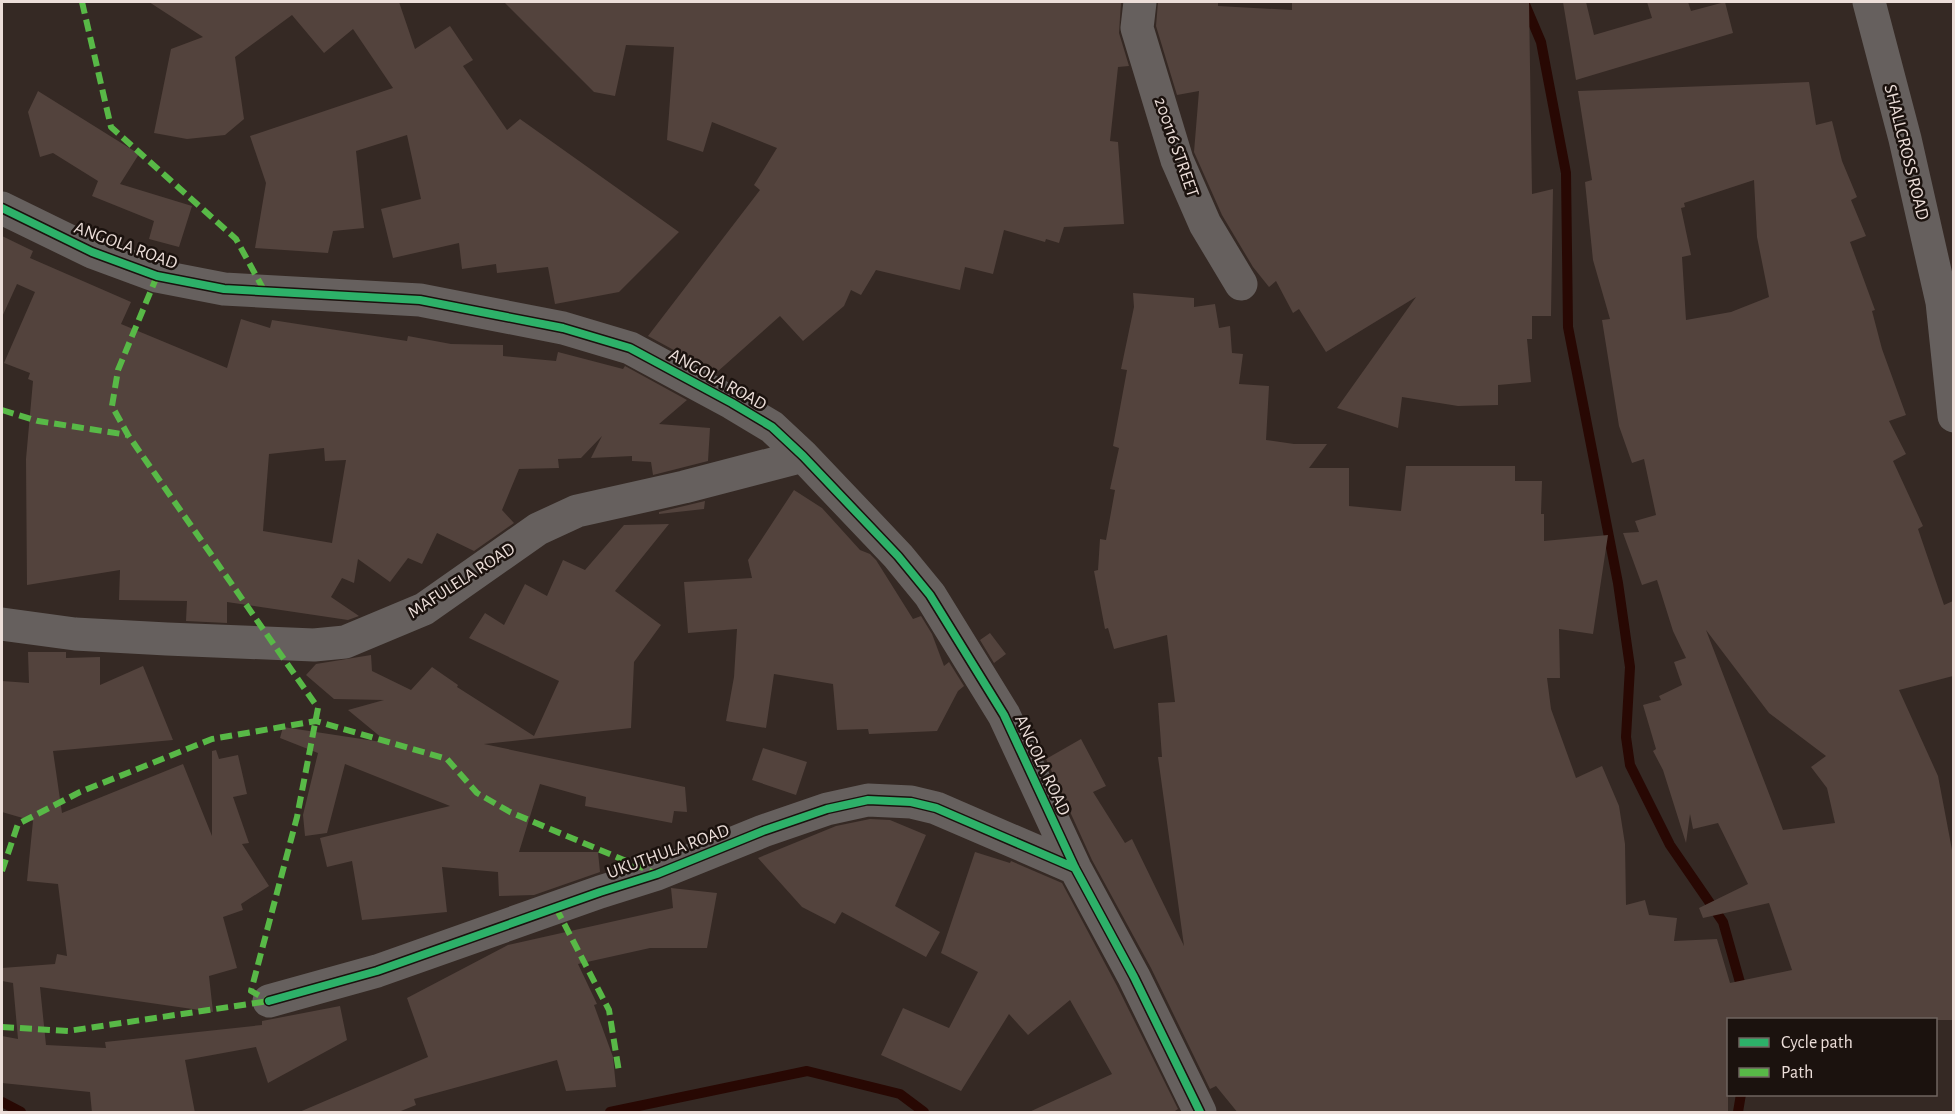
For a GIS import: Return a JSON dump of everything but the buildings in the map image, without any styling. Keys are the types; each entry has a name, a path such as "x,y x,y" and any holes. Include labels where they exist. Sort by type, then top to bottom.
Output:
{"street":[{"name":"200116 STREET","path":"1140,2 1137,28 1177,160 1205,224 1241,284"},
{"name":"SHALLCROSS ROAD","path":"1869,2 1948,315 1953,416"},
{"name":"ANGOLA ROAD","path":"2,208 92,252 157,276 224,289 420,300 563,328 619,345 732,403 772,427 803,456 898,556 930,595 1004,715 1075,868 1119,948 1200,1113"},
{"name":"MAFULELA ROAD","path":"2,624 75,634 144,638 314,645 345,642 424,609 538,529 577,511 684,487 803,456"},
{"name":"UKUTHULA ROAD","path":"269,1001 377,971 657,874 763,831 827,809 868,800 911,802 936,808 1075,868"}],"waterway":[{"path":"1524,2 1541,42 1566,173 1568,327 1618,583 1630,667 1626,737 1630,765 1670,845 1723,922 1743,993"},
{"path":"610,1112 807,1071 900,1094 924,1112"},
{"path":"1738,1112 1741,1096"},
{"path":"2,1102 21,1112"}],"marked path":[{"path":"82,2 111,127 236,239 265,292"},
{"path":"157,276 118,370 112,406 128,435 318,708 297,817 251,991 269,1001"},
{"path":"2,410 38,421 128,435"},
{"path":"2,871 18,824 80,792 212,739 316,721 447,759 477,793 510,812 657,874"},
{"path":"556,908 609,1010 619,1072"},
{"path":"2,1027 68,1031 269,1001"}],"cycle path":[{"path":"2,208 92,252 157,276 224,289 420,300 563,328 630,348 772,427 803,456 898,556 930,595 1004,715 1075,868 1134,977 1200,1112"},
{"path":"269,1001 377,971 657,874 763,831 827,809 868,800 911,802 936,808 1075,868"}]}
